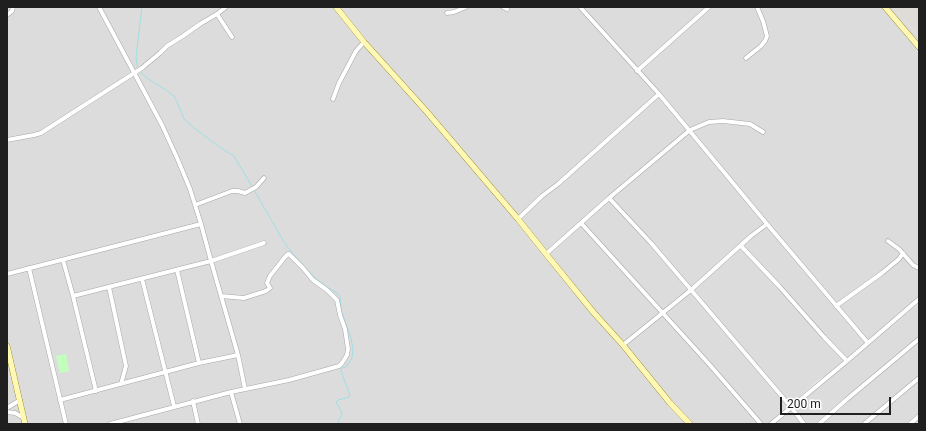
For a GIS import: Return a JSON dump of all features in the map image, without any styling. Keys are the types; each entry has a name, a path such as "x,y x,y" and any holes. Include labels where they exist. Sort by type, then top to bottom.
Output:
{"street":[{"path":"7,15 12,11 13,7"},
{"path":"99,7 162,125 178,160 195,204 238,355 245,389"},
{"path":"7,140 34,135 40,132 142,68 166,46 226,7"},
{"path":"336,7 364,42 427,112 518,219 594,313 690,424"},
{"path":"447,13 466,7"},
{"path":"580,7 690,130 868,343"},
{"path":"637,71 709,7"},
{"path":"746,58 761,46 767,36 757,7"},
{"path":"885,7 919,47"},
{"path":"217,14 232,37"},
{"path":"333,99 339,83 356,51 364,42"},
{"path":"518,219 542,196 558,184 659,94"},
{"path":"546,254 609,198 690,130 708,122 723,121 750,124 763,132"},
{"path":"195,204 232,191 246,193 256,187 264,178"},
{"path":"609,198 651,243 804,424"},
{"path":"582,223 761,424"},
{"path":"7,274 201,224"},
{"path":"623,345 691,290 767,224"},
{"path":"888,241 919,268"},
{"path":"73,296 211,262 264,243"},
{"path":"741,246 847,361"},
{"path":"836,306 882,272 903,253"},
{"path":"110,424 193,401 289,380 339,366 348,352 345,328 336,299 327,290 312,280 304,268 289,254 284,257 270,276 267,283 270,288 266,291 244,298 221,296"},
{"path":"63,260 96,391"},
{"path":"29,268 66,424"},
{"path":"177,270 199,363"},
{"path":"142,279 174,406"},
{"path":"108,287 126,366 121,384"},
{"path":"771,424 919,299"},
{"path":"819,424 919,339"},
{"path":"7,346 25,421"},
{"path":"60,400 199,363 238,355"},
{"path":"864,424 919,378"},
{"path":"231,392 240,424"},
{"path":"7,408 20,400"},
{"path":"193,401 198,424"},
{"path":"7,412 15,413 25,421"},
{"path":"910,424 919,416"}],"shaded area":[{"path":"7,7 893,7 919,37 919,296 825,376 818,380 768,424 7,424"},
{"path":"893,7 919,7 919,37 917,34"},
{"path":"919,303 919,424 775,424"}],"green space":[{"path":"66,354 69,371 60,373 56,356"}],"waterway":[{"path":"138,68 136,57 142,7"},
{"path":"140,70 142,74 174,96 184,119 218,146 234,156 253,188"},
{"path":"254,190 284,242 293,254 315,278 337,293 340,297 341,310 351,338 353,350 352,358 346,367 342,368 341,371 350,395 349,397 336,402 342,414 337,424"}]}
